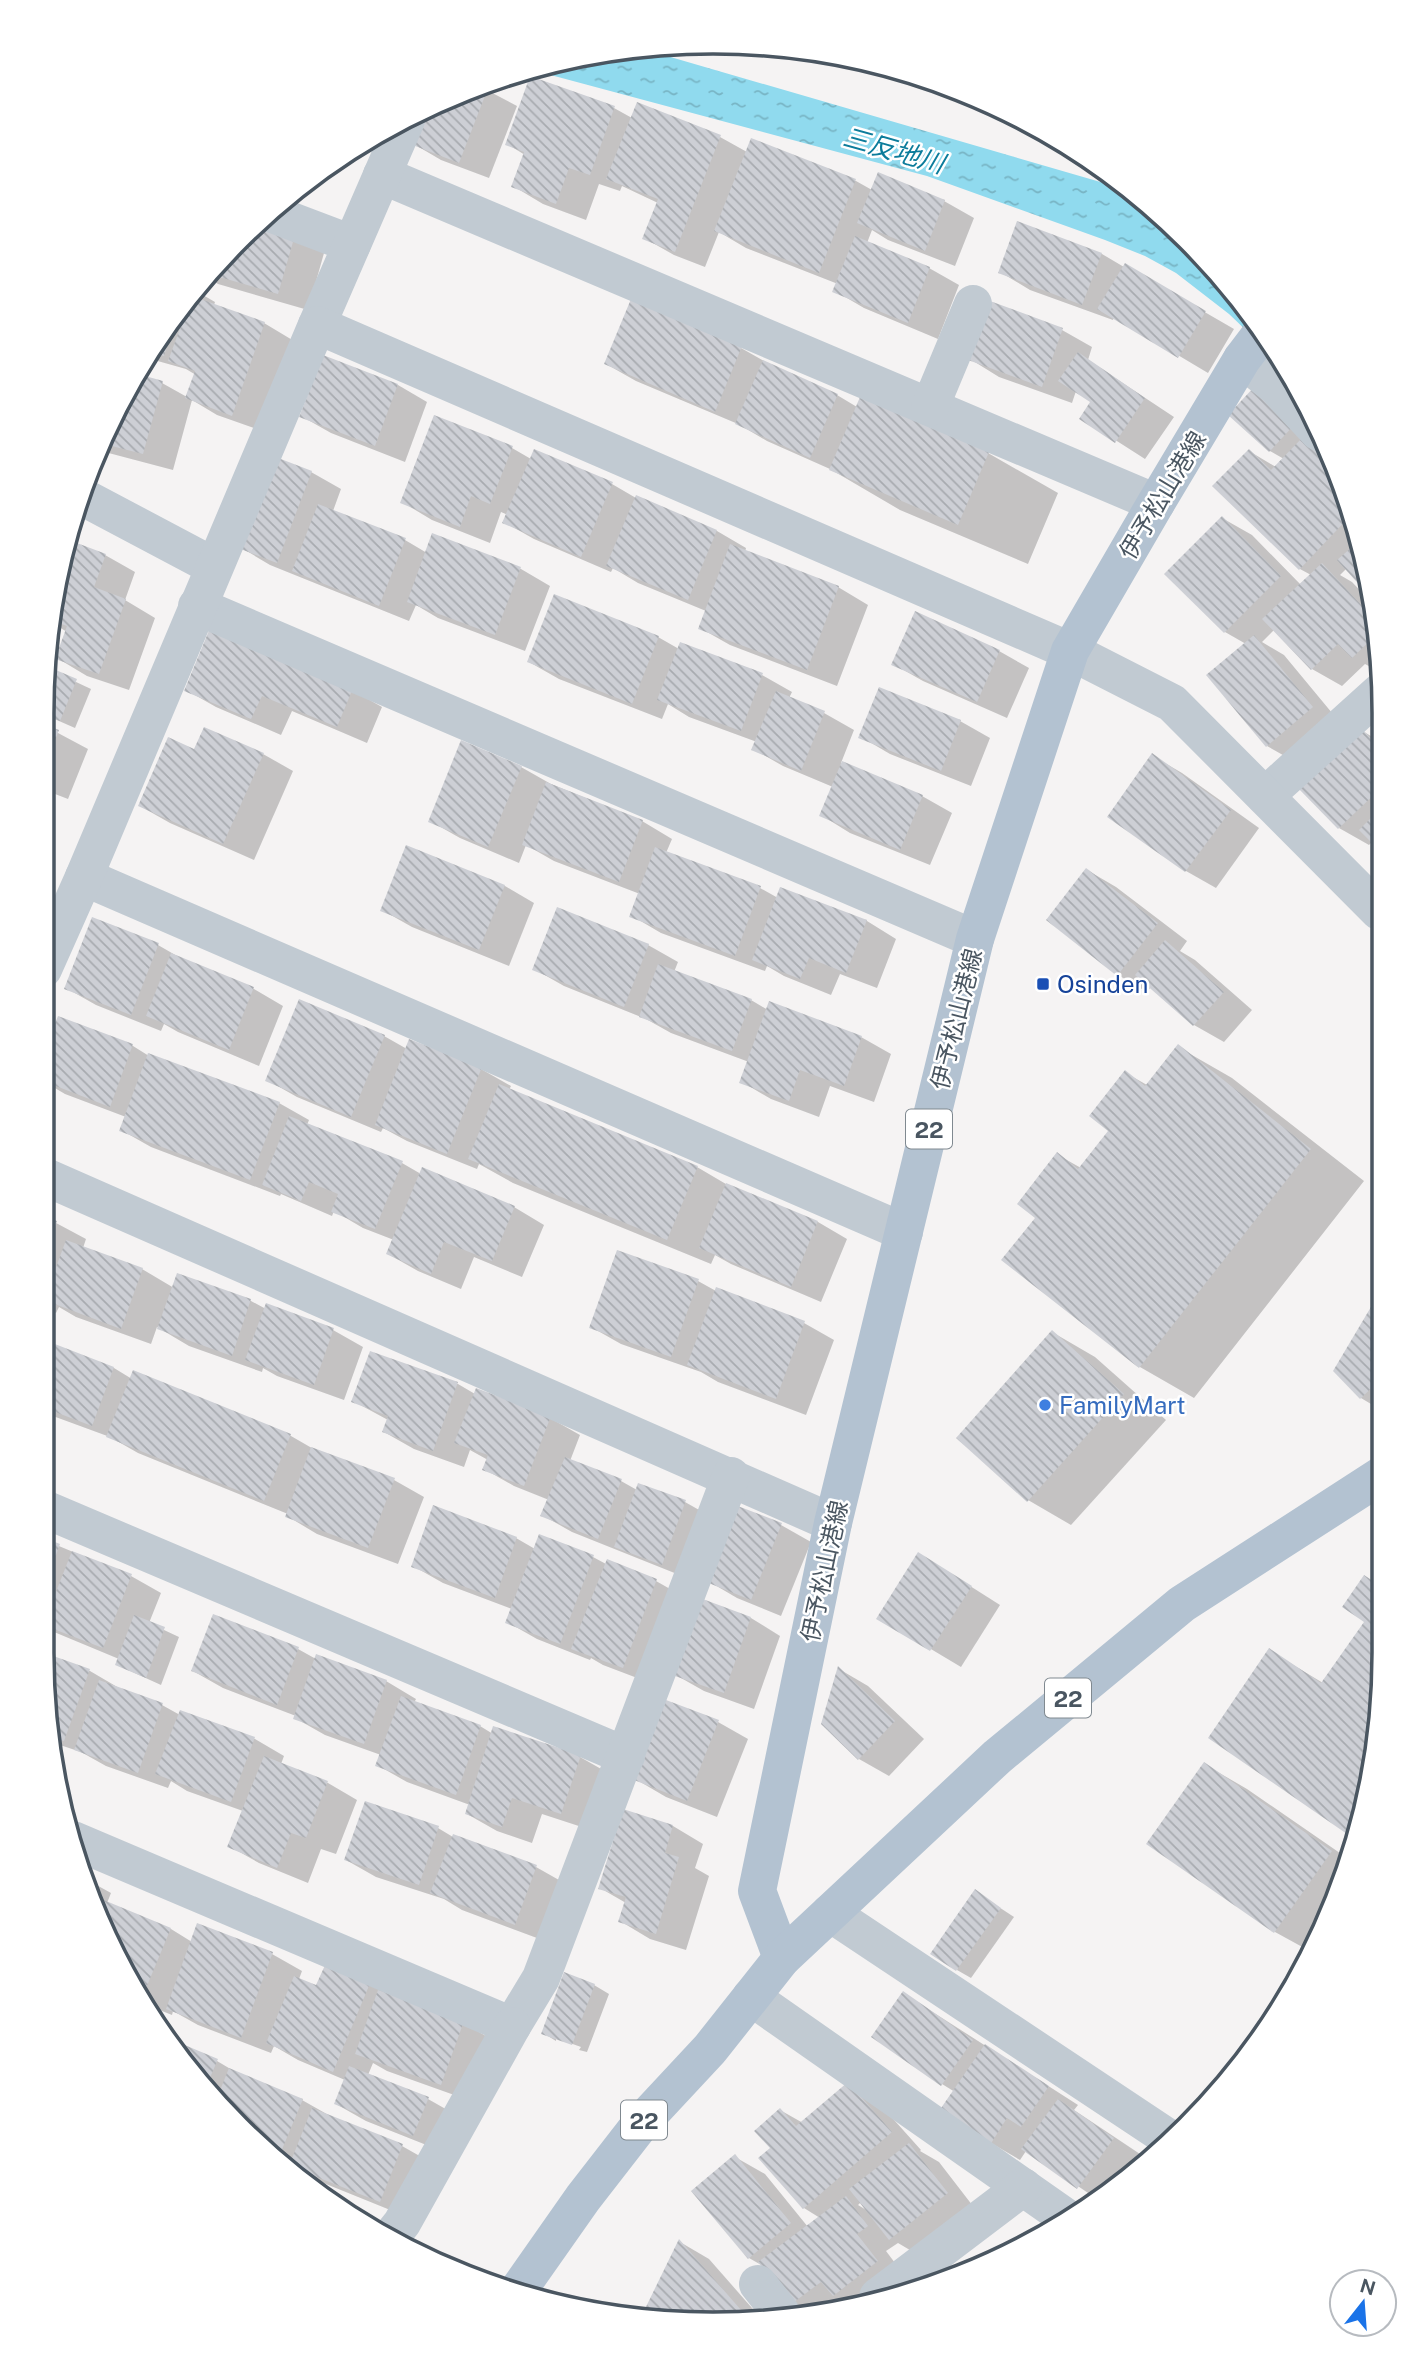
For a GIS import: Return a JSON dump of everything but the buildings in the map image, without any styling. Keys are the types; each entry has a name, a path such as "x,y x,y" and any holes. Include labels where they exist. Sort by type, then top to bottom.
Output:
{"main road":[{"name":"伊予松山港線","path":"782,1958 757,1891 834,1523 975,939 1070,651 1251,347"},
{"name":"22","path":"523,2283 583,2198 642,2122 710,2049 782,1958 997,1757 1182,1604 1372,1481"}],"street":[{"path":"54,944 400,134"},
{"path":"382,175 1156,503"},
{"path":"280,217 352,244"},
{"path":"930,407 973,304"},
{"path":"317,325 1070,651 1172,703 1372,904"},
{"path":"1251,347 1276,386 1296,407"},
{"path":"89,500 214,566"},
{"path":"197,606 975,939"},
{"path":"1265,796 1371,700"},
{"path":"84,877 904,1232"},
{"path":"54,1182 834,1523"},
{"path":"396,2230 541,1978 731,1476"},
{"path":"54,1513 626,1756"},
{"path":"83,1844 512,2026"},
{"path":"830,1913 1162,2134"},
{"path":"751,1997 1059,2213"},
{"path":"892,2286 1023,2187"}],"water":[{"name":"三反地川","path":"668,56 1104,183 1179,247 1236,312 1255,339 1229,314 1176,273 1145,256 927,176 551,75 627,60"}],"place":[{"name":"Osinden","path":"1043,984"},
{"name":"FamilyMart","path":"1045,1405"}]}
